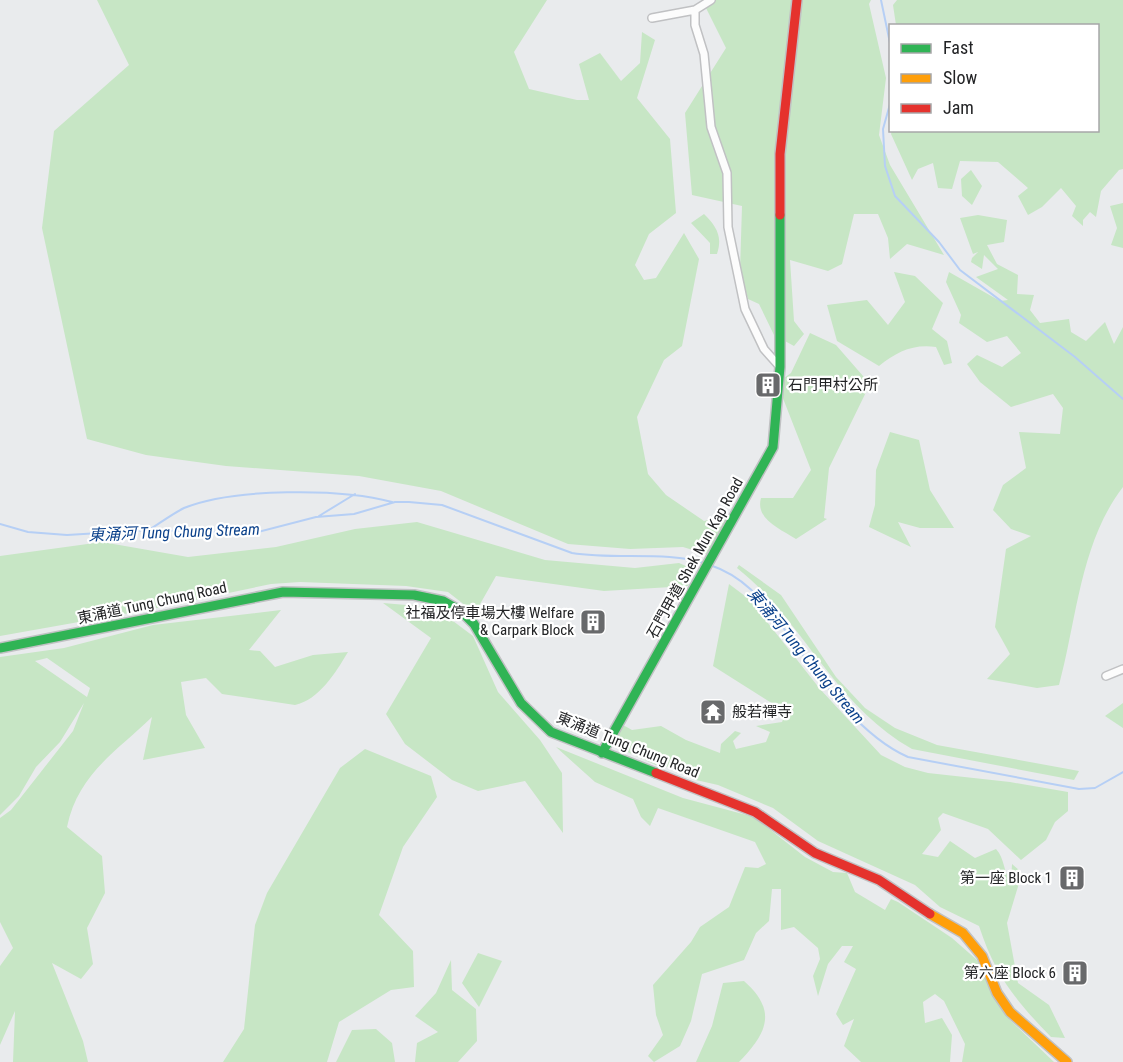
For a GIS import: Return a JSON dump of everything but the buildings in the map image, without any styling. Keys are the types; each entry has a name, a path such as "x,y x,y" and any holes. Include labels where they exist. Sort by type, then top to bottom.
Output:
{"main road":[{"name":"石門甲道 Shek Mun Kap Road","path":"602,753 773,447 780,367 780,154 797,0"},
{"name":"東涌道 Tung Chung Road","path":"0,648 283,592 421,596 449,604 474,624 521,703 551,732 755,812 815,853 879,880 918,908 955,927 978,950 997,993 1010,1012 1067,1062"}],"street":[{"path":"652,18 695,10 711,0"},
{"path":"695,10 695,25 704,54 711,127 728,173 728,227 745,309 764,349 780,367"},
{"path":"1106,676 1123,669"}],"green space":[{"path":"97,0 547,0 514,52 529,89 577,100 589,100 579,64 600,53 621,81 640,63 642,32 655,40 637,98 670,139 676,213 649,234 635,265 644,280 656,278 684,233 699,259 682,346 664,360 637,417 648,474 666,495 704,521 732,514 709,555 683,547 630,549 568,544 441,491 359,476 226,466 146,455 87,439 42,228 54,131 129,65"},
{"path":"702,0 871,0 869,4 886,78 879,135 890,165 944,255 907,244 890,259 888,238 878,214 854,214 842,264 828,271 790,260 794,321 804,334 794,346 774,335 759,304 748,299 740,271 742,206 692,195 685,113 726,48"},
{"path":"897,0 1123,0 1123,169 1119,170 1101,191 1096,217 1090,212 1083,220 1083,226 1072,216 1076,206 1061,188 1042,207 1028,215 1018,196 1028,188 998,162 960,161 952,189 938,188 933,163 918,169 912,180 891,134 892,132 1099,132 1099,24 896,24 893,5"},
{"path":"971,170 982,186 972,205 962,196 961,179"},
{"path":"1123,203 1123,248 1111,245 1117,228 1110,206"},
{"path":"704,214 719,237 717,254 710,254 710,243 691,223"},
{"path":"978,215 1007,220 1004,242 987,245 997,264 1018,275 1017,294 1034,295 1030,310 1040,323 1069,319 1071,332 1086,341 1105,322 1114,344 1123,327 1123,487 1097,532 1082,582 1059,685 1037,688 987,679 1010,654 995,627 1006,549 1031,536 1011,529 993,510 1003,485 1026,468 1019,432 1060,434 1063,408 1053,394 1011,407 980,382 967,364 977,355 1002,367 1021,353 1007,336 987,342 959,323 961,315 946,282 949,272 1000,301 1008,300 976,277 998,269 984,255 982,269 971,262 978,252 973,254 960,218"},
{"path":"894,272 915,276 943,303 932,329 947,341 952,363 944,365 936,347 927,346 905,350 879,366 837,341 827,305 867,300 888,325 905,302"},
{"path":"810,333 836,345 870,384 829,468 824,518 827,519 796,539 770,523 765,518 760,505 761,498 793,498 811,470 777,383 791,373"},
{"path":"890,432 919,440 930,490 954,528 920,528 898,522 911,547 869,527 875,505 876,470"},
{"path":"417,522 545,560 635,568 679,563 695,570 688,586 604,591 496,576 475,613 448,592 406,586 300,582 271,584 152,609 0,636 0,556 102,542 188,557 276,547 355,529"},
{"path":"739,565 781,595 836,677 865,708 895,728 937,745 1079,771 1074,780 912,749 884,730 860,708 782,612 737,568"},
{"path":"729,584 749,599 820,689 881,755 905,767 928,773 1010,782 1068,792 1068,811 1055,822 1046,840 1021,860 988,829 943,813 938,818 941,830 922,854 938,857 950,841 975,858 996,849 1011,883 1012,864 1019,870 1020,880 1007,923 1018,983 1049,1005 1065,1038 1051,1037 1017,999 999,973 979,926 940,907 915,885 818,841 773,808 718,785 696,780 668,767 656,765 612,745 623,725 632,730 661,726 686,740 720,753 721,744 735,731 741,733 733,741 736,749 766,742 770,732 756,726 782,722 786,712 713,666"},
{"path":"383,603 418,606 441,612 473,636 498,692 540,740 562,773 563,833 525,781 478,791 452,780 405,744 386,714 431,638"},
{"path":"281,610 249,650 260,651 275,667 313,655 348,652 319,691 304,702 295,705 222,694 206,678 181,682 186,715 205,748 143,760 152,717 112,753 89,778 72,808 67,827 102,856 105,893 87,928 93,964 81,979 52,963 83,1041 88,1062 13,1062 15,1011 0,1045 0,966 13,948 0,922 0,818 11,810 73,731 84,703 60,742 36,767 19,796 0,815 0,657 64,648 153,625","holes":["47,658 90,688 87,697 35,661"]},
{"path":"1123,703 1123,728 1105,716"},
{"path":"556,747 683,798 754,817 805,857 833,872 847,873 855,892 885,910 891,899 898,902 952,938 977,960 1010,1020 1054,1062 962,1062 965,1044 944,1001 935,994 923,1002 925,1023 942,1018 952,1035 950,1062 861,1062 844,1046 854,1019 843,1025 836,1014 856,969 844,962 853,946 842,946 828,964 818,996 813,976 820,959 818,948 794,927 781,930 781,889 772,889 769,921 756,933 744,960 702,974 691,1021 680,1046 654,1062 648,1056 663,1035 656,1015 653,985 691,942 700,927 729,907 745,867 758,868 766,864 755,842 658,808 650,826 641,817 633,799 595,782"},
{"path":"365,749 431,776 437,797 403,847 379,915 413,951 414,987 391,990 339,1022 327,1062 223,1062 244,1029 255,925 267,893 340,768"},
{"path":"478,953 502,961 479,1007 462,983"},
{"path":"451,960 452,990 476,1009 477,1041 458,1062 415,1062 417,1043 438,1032 415,1016 436,993"},
{"path":"744,981 762,1002 765,1022 762,1032 739,1062 696,1062 712,1026 723,983"},
{"path":"376,1029 392,1043 395,1062 336,1062 352,1030"}],"waterway":[{"path":"881,0 889,38"},
{"path":"889,108 883,129 885,166 895,196 939,242 960,270 1075,357 1123,399"},
{"path":"149,530 184,508 205,501 230,497 317,492 370,497 392,502"},
{"path":"319,516 355,494"},
{"name":"東涌河 Tung Chung Stream","path":"0,524 28,532 67,535 149,530 254,533 316,517 354,514 395,502 409,502 442,505 572,553 674,557 704,563"},
{"name":"東涌河 Tung Chung Stream","path":"710,565 732,575 751,590 767,607 838,700 871,733 889,747 908,757 1079,789 1095,788 1123,772"}],"traffic: fast":[{"path":"602,753 773,447 780,367 780,215"},
{"path":"0,648 283,592 414,595 443,601 462,612 474,624 521,703 551,732 656,773"}],"traffic: slow":[{"path":"930,914 963,933 982,956 997,993 1010,1012 1067,1062"}],"traffic: jam":[{"path":"780,215 780,154 797,0"},
{"path":"656,773 755,812 815,853 879,880 930,914"}],"place":[{"name":"石門甲村公所","path":"768,385"},
{"name":"社福及停車場大樓 Welfare & Carpark Block","path":"593,622"},
{"name":"般若禪寺","path":"713,712"},
{"name":"第一座 Block 1","path":"1072,878"},
{"name":"第六座 Block 6","path":"1075,973"}]}
